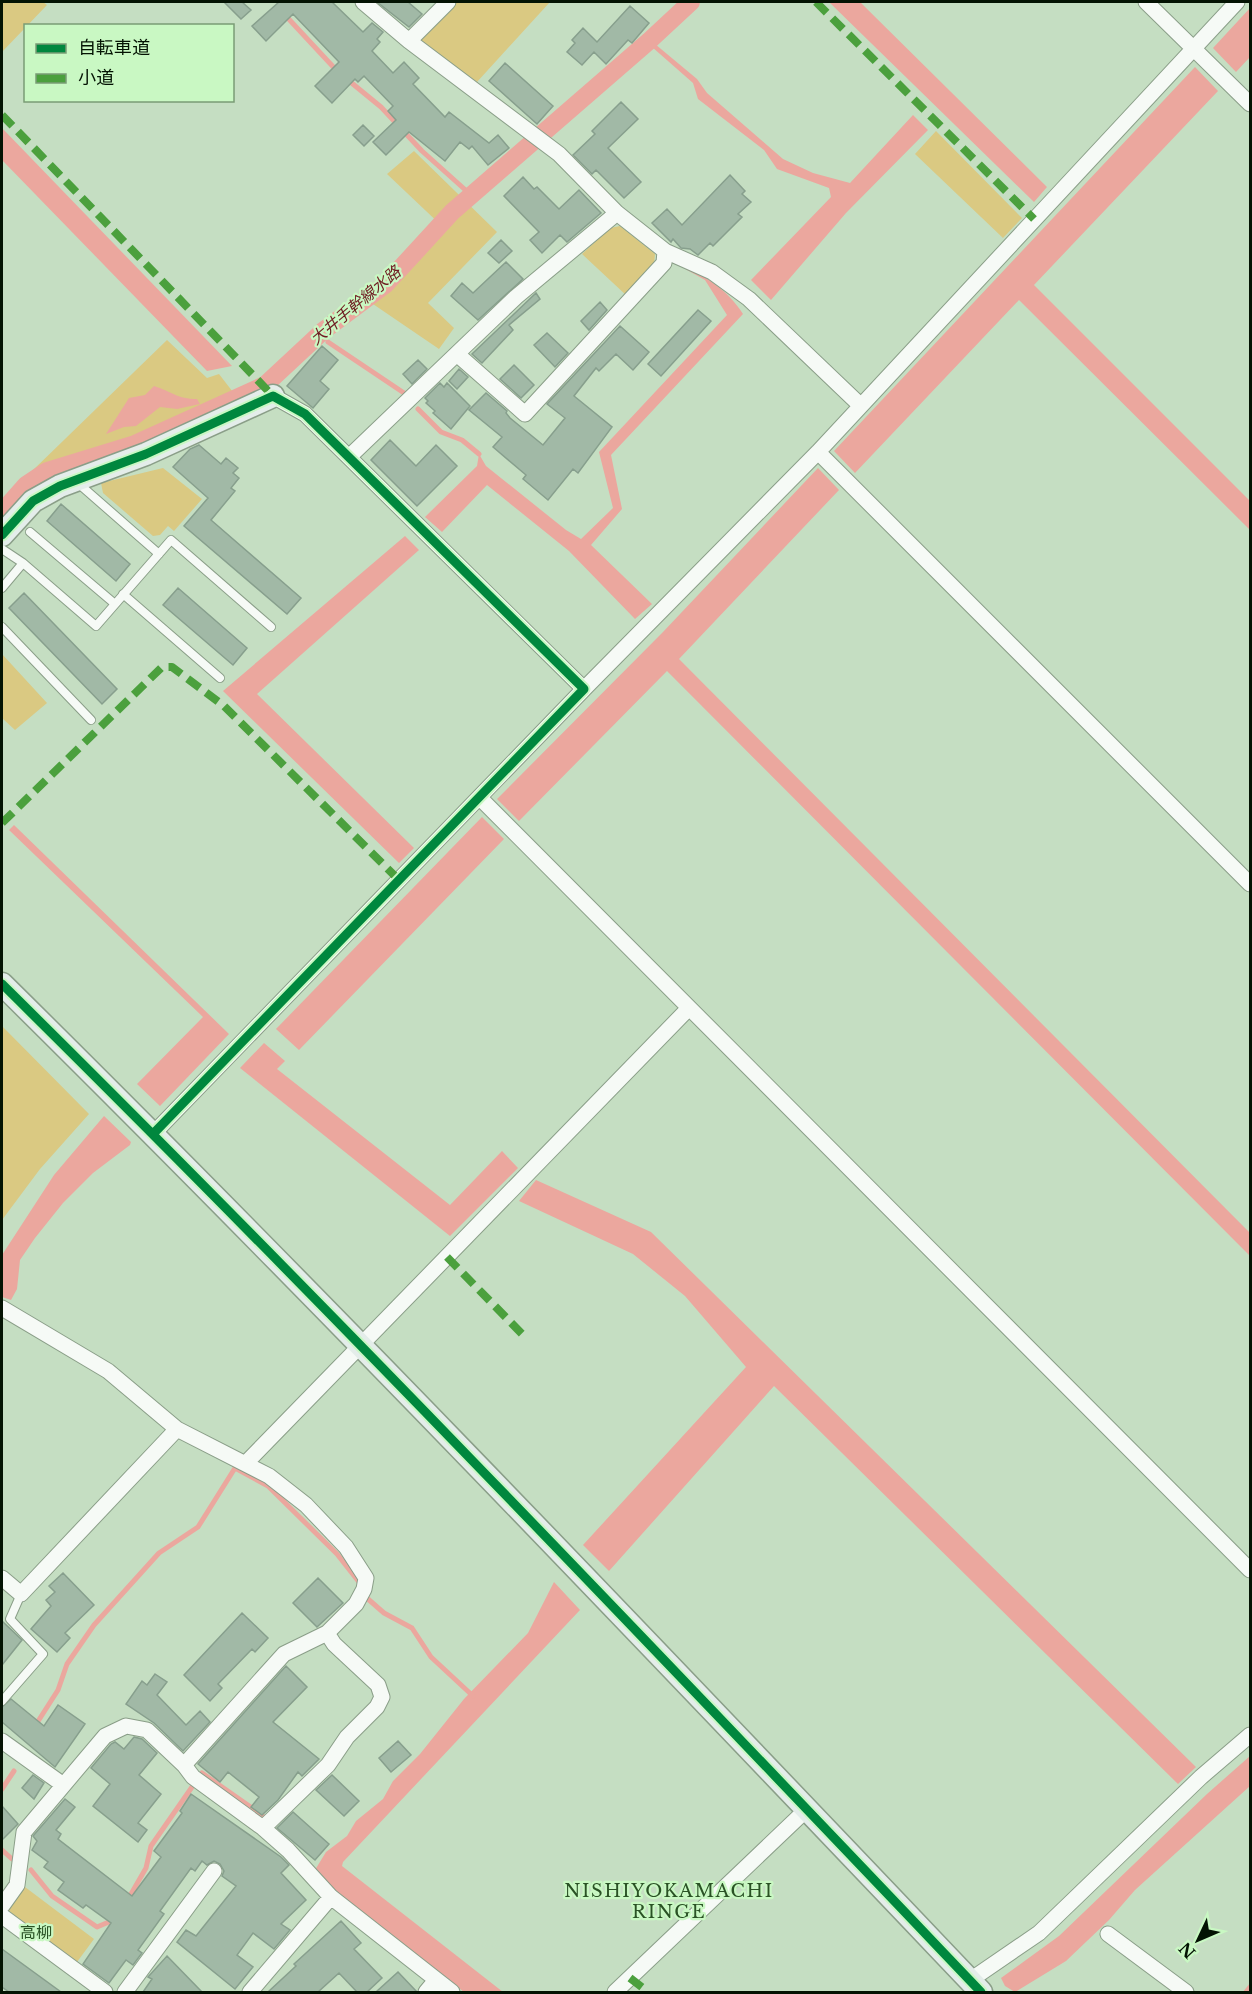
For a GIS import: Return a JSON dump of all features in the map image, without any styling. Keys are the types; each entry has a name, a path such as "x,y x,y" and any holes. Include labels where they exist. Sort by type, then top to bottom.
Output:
{"street":[{"path":"363,2 409,41 558,154 617,213 665,251 712,272 750,300 860,405"},
{"path":"409,41 448,2"},
{"path":"1146,2 1251,104"},
{"path":"153,1134 584,689 818,452 1237,2"},
{"path":"349,457 516,297 617,213"},
{"path":"458,355 525,414 664,263 665,251"},
{"path":"2,534 33,501 75,481 146,454 273,396 305,414 584,689"},
{"path":"818,452 1251,884"},
{"path":"480,798 1251,1569"},
{"path":"2,984 361,1346 975,1987 1039,1933 1201,1777 1251,1735"},
{"path":"247,1462 689,1008"},
{"path":"2,1308 108,1371 177,1429 247,1462 306,1505 346,1547 366,1578 364,1589 356,1604 327,1633 284,1654 184,1766"},
{"path":"2,1578 21,1593 177,1429"},
{"path":"263,1828 328,1765 347,1737 378,1707 382,1697 378,1685 334,1644 327,1633"},
{"path":"2,1905 17,1885 24,1832 62,1784 105,1736 126,1726 147,1730 193,1777 263,1828 288,1850 331,1897 452,1992"},
{"path":"2,1741 62,1784"},
{"path":"615,1992 806,1810"},
{"path":"125,1992 214,1871"},
{"path":"250,1992 331,1897"},
{"path":"2,1916 105,1992"},
{"path":"1108,1934 1186,1992"},
{"path":"426,1992 436,1980"}],"lane":[{"path":"75,481 159,554"},
{"path":"30,532 115,604"},
{"path":"2,549 23,563 96,626 171,540 271,627"},
{"path":"2,588 23,563"},
{"path":"123,594 220,678"},
{"path":"2,627 91,720"},
{"path":"2,1701 43,1654 10,1619 21,1593"}],"shaded area":[{"path":"2,2 43,2 47,5 29,24 24,24 24,29 2,52"},
{"path":"454,2 550,2 477,82 417,39"},
{"path":"829,2 860,2 1047,187 1034,202"},
{"path":"1250,8 1250,57 1236,72 1213,48"},
{"path":"655,44 697,79 707,93 783,159 813,173 850,183 913,115 928,130 846,213 771,300 751,280 831,197 829,188 777,169 764,150 698,99 693,83 652,47"},
{"path":"1195,67 1218,91 1034,285 1250,501 1250,530 1019,300 855,473 834,451"},
{"path":"2,128 232,366 207,371 2,160"},
{"path":"936,131 1022,218 1003,238 915,154"},
{"path":"414,151 497,232 428,303 454,328 439,349 370,302 389,287 445,229 387,174"},
{"path":"620,226 655,254 654,265 627,296 582,254 610,228"},
{"path":"680,266 715,284 743,314 611,455 622,509 591,545 652,604 635,619 569,551 487,485 442,532 425,517 477,466 479,454 486,466 566,530 581,539 613,508 599,452 727,315 705,280"},
{"path":"167,340 207,378 219,374 236,396 126,441 31,472"},
{"path":"154,386 180,396 197,399 200,404 177,409 160,407 136,426 124,427 106,434 129,398 145,395"},
{"path":"163,468 202,499 174,531 168,526 160,535 153,536 103,493 101,483"},
{"path":"818,468 839,490 679,659 1250,1233 1250,1256 667,671 519,821 497,799 663,632"},
{"path":"405,536 419,550 257,694 414,848 399,863 223,691"},
{"path":"2,654 47,703 15,730 2,718"},
{"path":"482,817 504,839 299,1050 276,1029"},
{"path":"14,825 229,1034 160,1106 137,1084 203,1017 9,830"},
{"path":"2,1026 89,1114 40,1169 2,1220"},
{"path":"264,1043 285,1061 277,1069 450,1205 502,1151 518,1168 450,1236 240,1068"},
{"path":"104,1116 131,1142 130,1145 93,1173 63,1203 20,1260 17,1289 11,1300 2,1297 2,1255 54,1175"},
{"path":"536,1180 651,1232 1196,1767 1178,1784 774,1386 609,1571 583,1545 746,1367 685,1296 633,1254 519,1201"},
{"path":"554,1582 580,1610 343,1862 342,1866 503,1992 464,1992 348,1903 320,1879 315,1870 326,1852 347,1836 356,1821 383,1799 393,1781 420,1754 464,1699 528,1633"},
{"path":"1250,1756 1250,1786 1135,1890 1109,1920 1066,1961 1015,1992 1005,1986 1001,1978 1059,1936 1207,1794"},
{"path":"25,1887 94,1939 77,1962 6,1909"}],"building":[{"path":"224,2 242,2 251,10 241,19"},
{"path":"279,2 332,2 363,32 372,23 383,32 377,39 380,42 372,51 393,73 404,62 419,78 413,84 445,117 449,112 489,143 498,135 509,148 488,165 472,146 469,149 460,142 445,161 409,132 386,155 373,142 396,120 388,111 393,106 364,76 358,82 355,79 332,103 315,86 339,62 293,14 266,41 252,26"},
{"path":"377,2 408,2 422,14 409,27"},
{"path":"630,6 649,23 632,43 628,40 606,64 594,52 582,65 567,52 575,43 572,40 583,28 597,42"},
{"path":"505,63 553,106 537,124 489,81"},
{"path":"621,102 638,119 608,148 641,182 624,198 596,170 592,174 573,155 595,134 592,131"},
{"path":"363,125 374,136 364,146 353,135"},
{"path":"730,175 745,191 742,194 751,202 738,214 742,217 713,246 710,243 698,255 690,249 681,248 673,239 671,242 652,223 667,209 682,225"},
{"path":"523,177 534,189 537,187 559,209 579,190 601,213 567,242 560,235 542,253 530,240 539,232 504,196"},
{"path":"501,240 512,251 499,263 488,253"},
{"path":"506,262 523,279 478,320 451,296 462,283 473,293"},
{"path":"536,293 540,299 509,325 513,330 482,363 472,354"},
{"path":"600,302 607,310 589,330 581,321"},
{"path":"698,310 711,321 661,376 648,364"},
{"path":"620,326 649,352 633,370 616,354 599,371 596,368 574,396 612,427 578,473 573,469 548,500 523,479 526,475 493,447 502,437 469,410 486,393 507,411 510,418 543,445 565,418 547,404"},
{"path":"547,333 568,353 555,367 534,345"},
{"path":"322,346 338,360 320,381 329,389 313,408 287,386"},
{"path":"418,360 427,369 412,384 403,374"},
{"path":"514,365 534,385 521,398 500,379"},
{"path":"459,369 468,377 457,389 449,381"},
{"path":"440,383 444,387 447,383 470,406 451,429 433,413 435,411 426,403 428,401 425,398"},
{"path":"390,440 416,466 436,445 457,466 417,506 371,460"},
{"path":"199,445 221,464 226,458 238,468 233,473 239,478 231,488 235,491 211,520 301,598 287,614 184,526 208,498 173,467 190,449"},
{"path":"61,504 130,564 116,581 47,521"},
{"path":"178,588 247,648 233,665 163,605"},
{"path":"24,593 117,689 102,704 9,608"},
{"path":"63,1573 94,1605 65,1633 70,1638 57,1652 31,1629 51,1606 46,1600 55,1592 49,1586"},
{"path":"318,1578 343,1603 317,1627 293,1603"},
{"path":"242,1613 268,1638 255,1652 252,1649 218,1684 222,1688 210,1701 184,1675"},
{"path":"2,1621 22,1640 2,1665"},
{"path":"286,1666 307,1687 273,1722 319,1759 302,1776 298,1772 278,1800 262,1815 251,1807 259,1797 228,1772 220,1782 198,1764"},
{"path":"155,1674 167,1682 157,1695 186,1725 200,1711 210,1722 183,1751 154,1723 126,1704 142,1681 147,1685"},
{"path":"11,1699 44,1726 58,1705 85,1724 55,1767 2,1722 2,1707"},
{"path":"134,1737 142,1739 157,1753 139,1775 161,1794 138,1823 147,1830 138,1842 93,1806 110,1784 91,1768 111,1744 115,1742 124,1749"},
{"path":"398,1741 411,1755 391,1772 379,1758"},
{"path":"33,1775 44,1783 34,1799 22,1788"},
{"path":"332,1775 359,1801 344,1816 316,1790"},
{"path":"191,1794 281,1857 289,1865 281,1873 306,1900 281,1924 290,1930 274,1949 253,1933 237,1955 253,1967 235,1989 177,1942 186,1930 196,1936 236,1886 222,1876 224,1871 220,1864 214,1861 207,1865 202,1861 195,1871 191,1868 160,1911 164,1914 138,1950 142,1953 133,1965 126,1960 109,1983 83,1964 111,1923 86,1905 83,1908 58,1890 64,1882 44,1867 48,1862 32,1850 37,1841 33,1836 65,1799 75,1807 56,1830 61,1834 58,1839 132,1896 161,1857 154,1851 182,1813 180,1811"},
{"path":"2,1806 18,1824 2,1840"},
{"path":"293,1812 329,1844 315,1860 277,1828"},
{"path":"341,1921 361,1943 354,1949 382,1978 367,1992 357,1992 339,1973 318,1992 268,1992 296,1966 294,1964"},
{"path":"2,1949 61,1992 9,1992 2,1987"},
{"path":"167,1956 202,1992 143,1992 152,1979 148,1977"},
{"path":"398,1972 417,1992 376,1992"}],"waterway":[{"name":"大井手幹線水路","path":"2,512 26,485 47,471 135,444 265,385 323,331 386,284 452,212 691,2"},
{"path":"285,15 338,72"},
{"path":"348,80 381,107 422,151 471,195"},
{"path":"328,342 407,395"},
{"path":"418,409 441,432 462,440 479,454"},
{"path":"35,1726 58,1690 67,1664 94,1625 159,1553 198,1527 235,1468 268,1486 337,1554 359,1582"},
{"path":"368,1599 384,1613 412,1628 431,1657 473,1696"},
{"path":"2,1789 14,1771"},
{"path":"202,1773 262,1815"},
{"path":"127,1901 146,1868 151,1846 192,1787"},
{"path":"2,1850 12,1859"},
{"path":"31,1870 52,1896 97,1927 116,1919"},
{"path":"1246,1992 1250,1987"}],"marked path":[{"path":"816,2 1034,219"},
{"path":"2,115 273,396"},
{"path":"2,823 162,667 172,667 224,706 400,881"},
{"path":"447,1257 527,1339"},
{"path":"630,1978 648,1992"}],"cycle path":[{"path":"2,535 33,501 60,486 146,454 273,396 305,414 584,689 153,1134"},
{"path":"2,984 373,1358 981,1992"}],"district":[{"name":"NISHIYOKAMACHI RINGE","path":"669,1901"},
{"name":"高柳","path":"36,1932"}]}
